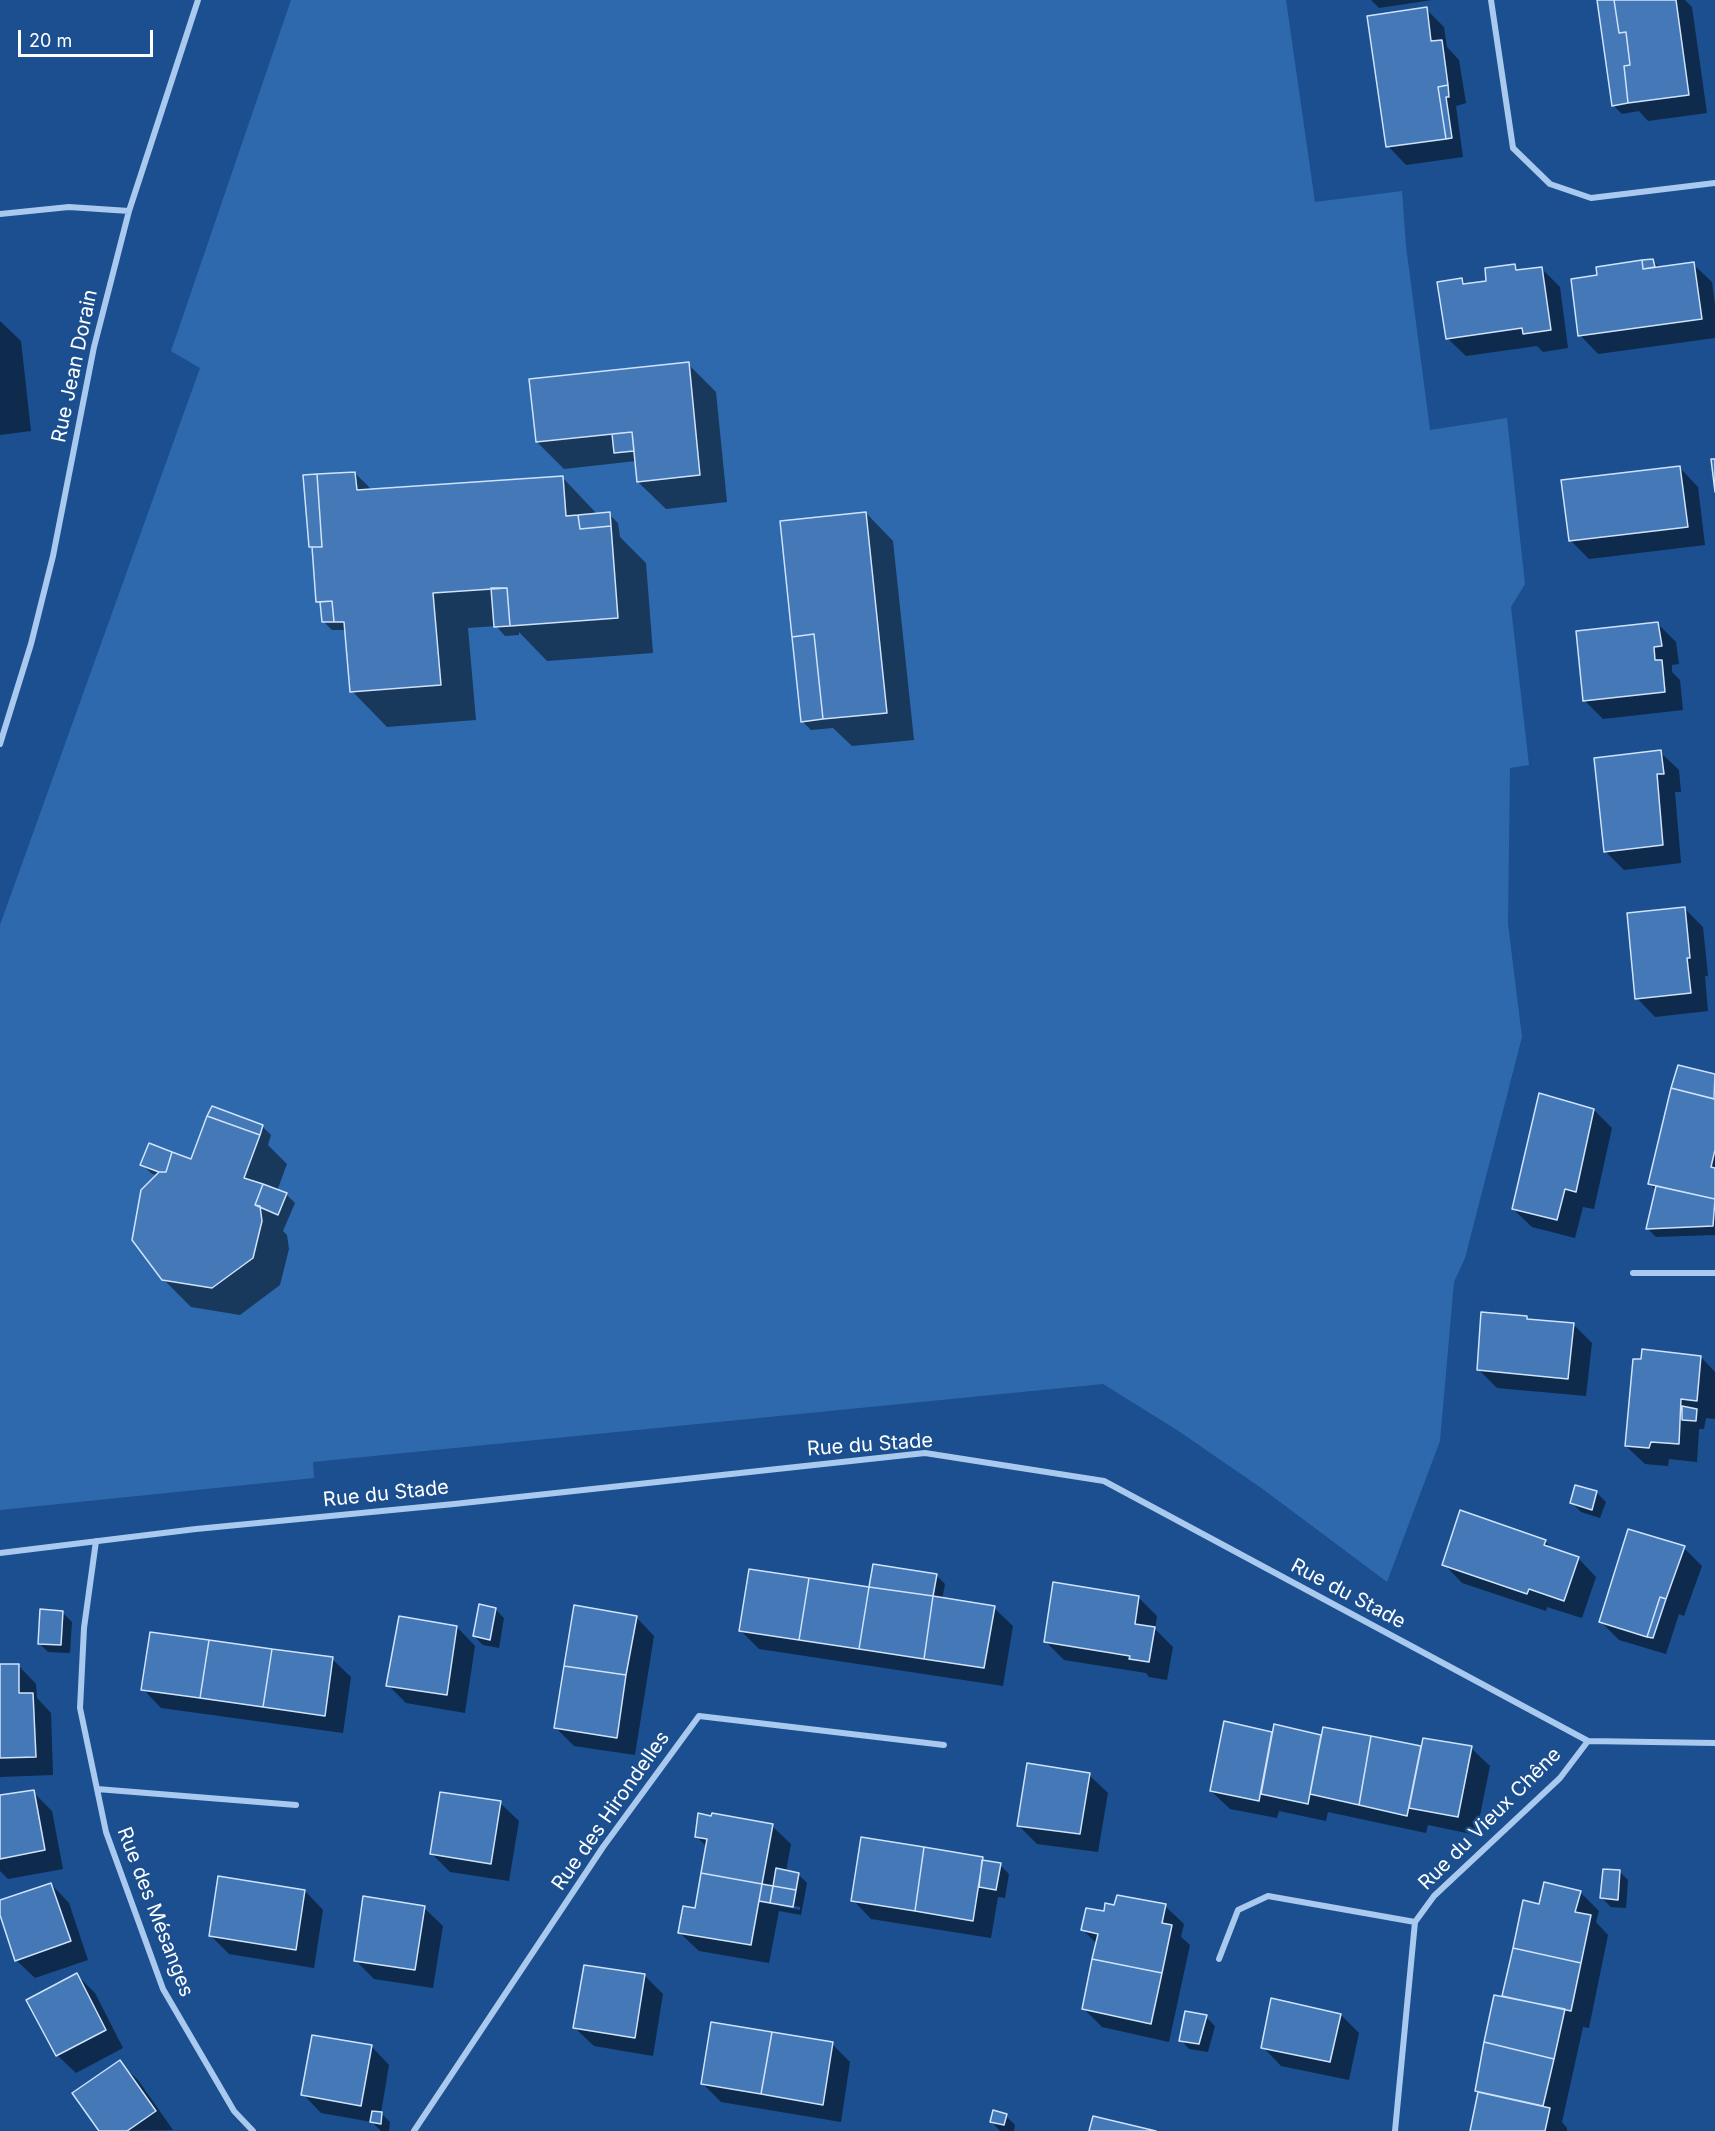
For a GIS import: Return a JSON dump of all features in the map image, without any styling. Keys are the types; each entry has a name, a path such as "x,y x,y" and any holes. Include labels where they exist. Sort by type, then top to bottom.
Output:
{"street":[{"name":"Rue Jean Dorain","path":"0,744 32,644 50,567 94,346 129,211 198,0"},
{"path":"1491,0 1513,148 1550,184 1591,198 1715,183"},
{"path":"0,214 69,207 129,211"},
{"path":"1633,1273 1715,1273"},
{"name":"Rue du Stade","path":"0,1553 925,1453 1104,1481 1588,1741 1715,1743"},
{"name":"Rue des Mésanges","path":"96,1541 84,1628 80,1708 106,1832 163,1989 234,2111 253,2131"},
{"name":"Rue des Hirondelles","path":"414,2131 603,1847 699,1716 944,1745"},
{"name":"Rue du Vieux Chêne","path":"1415,1922 1434,1896 1560,1778 1588,1741"},
{"path":"97,1789 296,1805"},
{"path":"1219,1959 1238,1910 1268,1896 1415,1922 1395,2131"}],"shaded area":[{"path":"291,0 1286,0 1315,202 1402,191 1406,246 1430,430 1507,418 1525,584 1511,607 1529,765 1510,768 1508,924 1522,1037 1465,1258 1454,1282 1440,1441 1387,1582 1264,1490 1177,1430 1103,1384 313,1462 314,1478 0,1510 0,925 200,368 171,351"}],"building":[{"path":"1597,0 1614,0 1619,33 1626,32 1630,65 1624,66 1628,103 1612,106"},
{"path":"1614,0 1676,0 1689,95 1628,103 1624,66 1630,65 1626,32 1619,33"},
{"path":"1427,7 1431,41 1442,40 1448,85 1438,87 1446,139 1386,147 1367,16"},
{"path":"1448,85 1449,97 1446,97 1452,138 1446,139 1438,87"},
{"path":"1653,259 1655,267 1643,269 1642,260"},
{"path":"1642,260 1643,269 1694,262 1702,319 1578,336 1571,279 1597,275 1596,267"},
{"path":"1515,264 1516,270 1542,267 1551,330 1523,334 1522,328 1446,339 1437,282 1462,278 1463,284 1486,281 1485,268"},
{"path":"689,362 700,475 637,482 632,432 536,442 529,379"},
{"path":"632,432 634,451 614,453 612,434"},
{"path":"1711,459 1715,459 1715,492"},
{"path":"1680,466 1688,527 1569,541 1561,480"},
{"path":"355,472 357,490 563,476 566,516 578,515 580,529 611,526 618,618 510,626 507,588 433,593 441,685 350,692 344,622 334,622 332,601 316,602 312,547 322,547 317,474"},
{"path":"317,474 322,547 309,547 303,475"},
{"path":"610,512 611,526 580,529 578,515"},
{"path":"866,512 887,713 823,719 814,634 792,637 780,521"},
{"path":"491,588 507,588 510,626 494,627"},
{"path":"332,601 334,622 322,622 320,602"},
{"path":"1658,622 1662,646 1654,647 1655,660 1662,660 1665,692 1583,701 1576,631"},
{"path":"814,634 823,719 801,722 792,637"},
{"path":"1661,750 1664,774 1657,774 1663,845 1604,852 1594,758"},
{"path":"1685,907 1691,993 1635,999 1627,913"},
{"path":"1678,1065 1715,1074 1714,1099 1671,1088"},
{"path":"1671,1088 1715,1099 1715,1150 1711,1167 1715,1168 1715,1199 1648,1184"},
{"path":"1539,1093 1594,1109 1576,1192 1565,1189 1557,1220 1512,1209"},
{"path":"212,1106 263,1125 260,1135 207,1116"},
{"path":"207,1116 260,1135 244,1178 263,1184 255,1205 260,1206 262,1221 253,1258 212,1288 162,1280 132,1240 141,1190 159,1172 166,1172 172,1152 191,1159"},
{"path":"149,1143 172,1152 166,1172 159,1172 140,1165"},
{"path":"263,1184 287,1193 278,1215 255,1205"},
{"path":"1656,1186 1715,1199 1713,1226 1646,1229"},
{"path":"1481,1312 1574,1323 1568,1379 1477,1370"},
{"path":"1642,1349 1701,1356 1697,1401 1681,1399 1679,1444 1651,1442 1649,1448 1625,1446 1633,1359 1641,1359"},
{"path":"1682,1406 1697,1409 1696,1421 1682,1420"},
{"path":"1575,1485 1597,1491 1592,1510 1570,1503"},
{"path":"1460,1510 1546,1540 1544,1545 1579,1557 1564,1601 1529,1589 1527,1594 1442,1565"},
{"path":"1628,1529 1685,1546 1666,1599 1660,1597 1647,1637 1599,1622"},
{"path":"873,1564 937,1574 933,1596 869,1587"},
{"path":"749,1569 809,1578 799,1640 739,1631"},
{"path":"809,1578 869,1587 859,1649 799,1640"},
{"path":"1053,1582 1139,1596 1135,1624 1155,1627 1149,1662 1129,1659 1130,1656 1044,1642"},
{"path":"869,1587 933,1596 924,1659 859,1649"},
{"path":"933,1596 995,1606 984,1668 924,1659"},
{"path":"1660,1597 1666,1599 1653,1638 1647,1637"},
{"path":"479,1604 496,1608 490,1640 473,1636"},
{"path":"574,1605 637,1616 626,1675 564,1666"},
{"path":"40,1609 63,1611 61,1645 38,1644"},
{"path":"399,1616 457,1626 447,1695 386,1686"},
{"path":"150,1632 209,1640 200,1698 141,1690"},
{"path":"209,1640 272,1649 263,1707 200,1698"},
{"path":"272,1649 333,1657 325,1716 263,1707"},
{"path":"0,1664 19,1664 19,1693 33,1693 36,1757 0,1758"},
{"path":"564,1666 626,1675 617,1738 554,1728"},
{"path":"1224,1721 1272,1732 1259,1801 1210,1791"},
{"path":"1274,1724 1321,1735 1308,1804 1261,1794"},
{"path":"1323,1727 1371,1736 1359,1805 1310,1794"},
{"path":"1371,1736 1421,1746 1407,1816 1359,1805"},
{"path":"1423,1738 1472,1746 1458,1817 1409,1808"},
{"path":"1027,1763 1090,1773 1080,1834 1017,1826"},
{"path":"34,1790 45,1850 0,1859 0,1795"},
{"path":"440,1792 501,1801 491,1864 430,1854"},
{"path":"698,1813 711,1816 712,1813 773,1824 762,1884 701,1873 707,1839 695,1837"},
{"path":"861,1837 924,1847 915,1911 851,1901"},
{"path":"924,1847 983,1857 973,1921 915,1911"},
{"path":"982,1860 1001,1863 996,1890 979,1887"},
{"path":"776,1868 799,1873 796,1890 773,1886"},
{"path":"1603,1869 1620,1870 1618,1900 1600,1898"},
{"path":"701,1873 762,1884 751,1945 678,1933 683,1906 695,1908"},
{"path":"218,1876 305,1890 296,1950 209,1936"},
{"path":"1544,1882 1581,1891 1575,1912 1591,1915 1581,1963 1513,1948 1523,1900 1539,1904"},
{"path":"51,1883 71,1941 15,1961 0,1915 0,1900"},
{"path":"762,1884 773,1886 770,1903 759,1901"},
{"path":"773,1886 796,1890 793,1907 770,1903"},
{"path":"1117,1895 1166,1904 1162,1923 1172,1925 1162,1973 1092,1959 1098,1934 1081,1930 1086,1908 1104,1911 1105,1903 1114,1905"},
{"path":"363,1896 425,1906 415,1970 354,1961"},
{"path":"1513,1948 1581,1963 1571,2011 1502,1996"},
{"path":"1092,1959 1162,1973 1151,2024 1082,2009"},
{"path":"584,1965 645,1974 635,2038 573,2028"},
{"path":"77,1973 106,2030 56,2056 26,2000"},
{"path":"1494,1995 1565,2009 1554,2059 1484,2042"},
{"path":"1271,1998 1341,2014 1330,2062 1261,2048"},
{"path":"1185,2011 1207,2015 1199,2044 1179,2041"},
{"path":"711,2022 772,2032 761,2094 701,2084"},
{"path":"772,2032 833,2042 823,2105 761,2094"},
{"path":"312,2035 372,2045 361,2106 301,2095"},
{"path":"1484,2042 1554,2059 1543,2106 1475,2091"},
{"path":"120,2060 156,2111 127,2131 99,2131 72,2093"},
{"path":"1478,2092 1550,2108 1545,2131 1470,2131"},
{"path":"993,2110 1007,2114 1004,2125 990,2122"},
{"path":"372,2111 382,2112 381,2124 370,2122"},
{"path":"1093,2116 1156,2131 1089,2131"}]}
